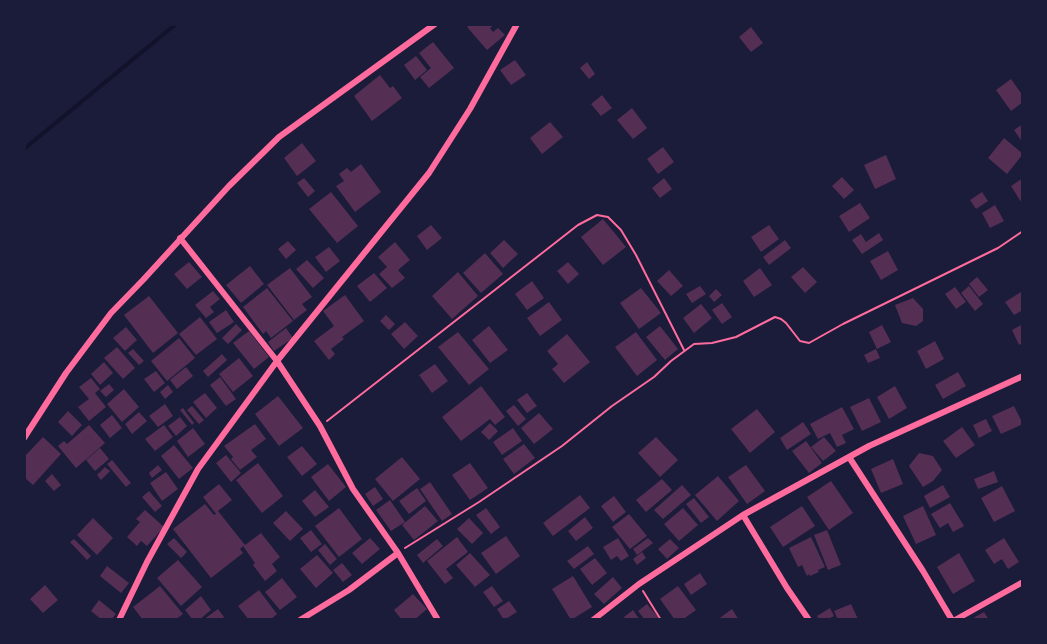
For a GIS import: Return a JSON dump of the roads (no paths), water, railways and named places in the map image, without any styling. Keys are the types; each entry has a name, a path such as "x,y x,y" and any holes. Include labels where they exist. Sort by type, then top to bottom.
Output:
{"street":[{"path":"24,438 66,373 111,313 229,186 279,137 435,24"},
{"path":"119,620 147,562 198,469 277,361 429,173 475,100 517,24"},
{"path":"180,238 277,361 320,426 353,489 398,553 438,620"},
{"path":"593,620 639,584 743,515 869,446 1023,376"},
{"path":"849,457 954,620 1023,582"},
{"path":"743,515 809,620"},
{"path":"300,620 350,590 398,553"}],"waterway":[{"path":"24,149 176,24"}]}
